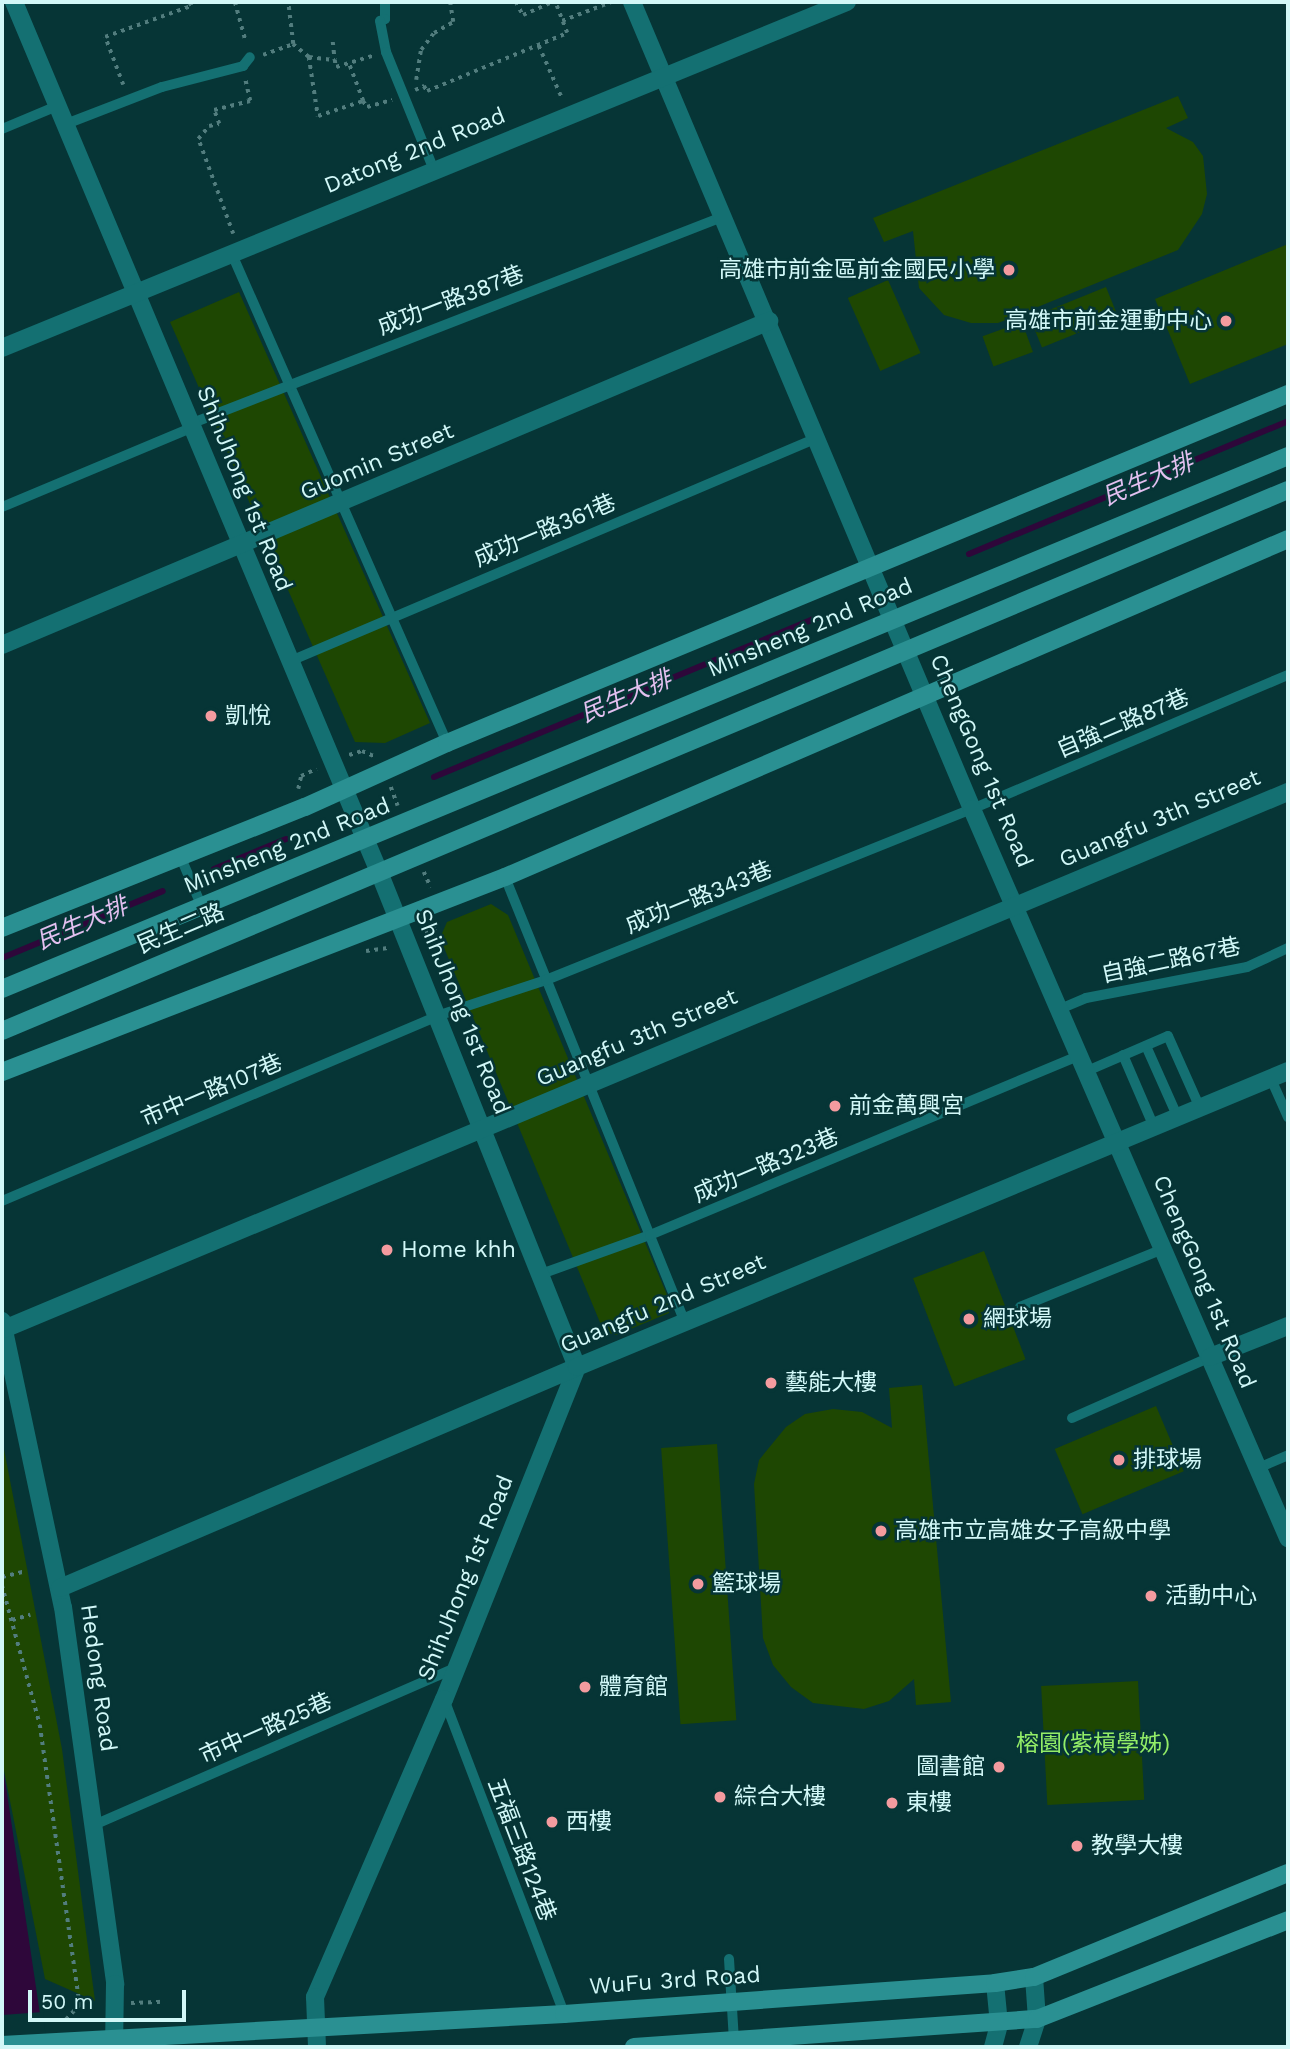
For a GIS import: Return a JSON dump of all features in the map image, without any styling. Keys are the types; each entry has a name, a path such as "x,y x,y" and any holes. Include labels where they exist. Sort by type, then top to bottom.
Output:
{"main road":[{"path":"2,928 181,858 447,743 1288,394"},
{"name":"Minsheng 2nd Road","path":"2,989 365,841 1288,456"},
{"path":"379,872 1288,490"},
{"path":"2,1072 505,877 1288,538"},
{"name":"民生二路","path":"2,1031 379,872"},
{"name":"WuFu 3rd Road","path":"2,2045 114,2042 316,2027 564,2014 1034,1978 1288,1873"},
{"path":"634,2047 699,2045 734,2040 823,2041 1037,2019 1288,1920"}],"street":[{"name":"ShihJhong 1st Road","path":"14,2 137,291 288,662 379,872 578,1367 453,1669 444,1699 314,1997 317,2047"},
{"name":"ChengGong 1st Road","path":"632,2 726,216 909,651 972,809 1288,1538"},
{"name":"Datong 2nd Road","path":"2,348 847,2"},
{"name":"Guomin Street","path":"2,645 340,505 769,321"},
{"name":"Guangfu 3th Street","path":"3,1325 483,1129 1288,792"},
{"name":"Guangfu 2nd Street","path":"60,1588 578,1367 1117,1143 1198,1104 1288,1071"},
{"name":"Hedong Road","path":"3,1325 60,1588 115,1984 114,2042"},
{"path":"1210,1357 1288,1326"},
{"path":"1028,2047 1037,2019 1034,1978"},
{"path":"993,2047 999,2024 995,1983"}],"lane":[{"path":"385,2 385,19 380,21 386,52 434,170"},
{"path":"66,124 130,99 243,66 250,57"},
{"path":"2,129 57,106"},
{"name":"成功一路387巷","path":"2,507 287,385 726,216"},
{"path":"235,251 287,385 447,743"},
{"name":"成功一路361巷","path":"288,662 390,616 818,438"},
{"name":"自強二路87巷","path":"972,809 1288,675"},
{"name":"成功一路343巷","path":"437,1016 546,979 972,809"},
{"path":"181,858 202,907"},
{"path":"505,877 685,1322"},
{"name":"自強二路67巷","path":"1060,1009 1086,998 1247,967 1288,948"},
{"name":"市中一路107巷","path":"2,1201 437,1016"},
{"path":"1123,1055 1150,1125 1174,1109 1198,1104 1168,1036 1146,1046 1174,1109"},
{"name":"成功一路323巷","path":"541,1274 650,1236 1084,1063 1123,1055 1146,1046"},
{"path":"1271,1079 1288,1116"},
{"path":"1020,1307 1163,1249"},
{"path":"1072,1418 1210,1357"},
{"path":"1258,1468 1288,1455"},
{"name":"市中一路25巷","path":"94,1825 453,1669"},
{"name":"五福三路124巷","path":"444,1699 564,2014"},
{"path":"729,1959 734,2040"}],"path":[{"path":"130,99 105,37 191,6 190,2"},
{"path":"235,2 250,57 293,44"},
{"path":"288,2 293,44 309,57 335,60"},
{"path":"416,90 421,50 434,33 453,22 450,2"},
{"path":"349,64 367,107 405,97 424,86 427,91 567,33 554,2 523,15 516,2"},
{"path":"562,21 611,2"},
{"path":"333,42 337,66 386,52"},
{"path":"539,46 569,115"},
{"path":"309,57 318,116 363,101"},
{"path":"235,251 198,139 209,126 219,124 214,110 250,101 243,66"},
{"path":"2,1577 26,1571"},
{"path":"2,1585 40,1725 80,2006 62,2024"},
{"path":"11,1620 30,1615"}],"green space":[{"path":"1178,96 1188,118 1166,128 1193,142 1203,156 1207,194 1202,214 1178,250 998,323 971,323 944,315 919,288 913,231 884,242 873,218"},
{"name":"高雄市前金運動中心","path":"1288,244 1288,344 1190,384 1155,299"},
{"path":"888,280 921,353 880,371 848,298"},
{"path":"1106,287 1118,317 1042,347 1030,318"},
{"path":"239,292 430,723 385,743 355,742 170,322"},
{"path":"1022,322 1033,352 993,366 983,336"},
{"path":"491,904 508,915 670,1302 669,1313 616,1335 604,1332 440,938 447,922"},
{"name":"網球場","path":"984,1251 1026,1359 955,1387 913,1278"},
{"path":"922,1385 951,1702 916,1705 914,1679 889,1701 864,1709 813,1703 791,1687 773,1665 763,1638 754,1484 759,1460 786,1427 805,1414 833,1409 862,1412 892,1428 889,1388"},
{"name":"排球場","path":"1156,1406 1184,1471 1082,1514 1055,1449"},
{"path":"2,1439 62,1749 95,2001 45,1979 2,1760"},
{"name":"籃球場","path":"717,1444 736,1720 680,1724 661,1448"},
{"name":"榕園(紫槓學姊)","path":"1138,1681 1144,1800 1047,1805 1041,1686"}],"shaded area":[{"path":"2,1760 40,2014 2,2047"}],"pier":[{"path":"43,2012 47,2047 2,2047 2,2015"}],"waterway":[{"name":"民生大排","path":"969,554 1288,421"},
{"name":"民生大排","path":"434,777 818,617"},
{"name":"民生大排","path":"214,869 286,839"},
{"name":"民生大排","path":"2,958 163,891"}],"place":[{"name":"高雄市前金區前金國民小學","path":"1009,270"},
{"name":"高雄市前金運動中心","path":"1226,321"},
{"name":"凱悅","path":"211,716"},
{"name":"前金萬興宮","path":"835,1106"},
{"name":"Home khh","path":"387,1250"},
{"name":"網球場","path":"969,1319"},
{"name":"藝能大樓","path":"771,1383"},
{"name":"排球場","path":"1119,1460"},
{"name":"高雄市立高雄女子高級中學","path":"881,1531"},
{"name":"籃球場","path":"698,1584"},
{"name":"活動中心","path":"1151,1596"},
{"name":"體育館","path":"585,1687"},
{"name":"圖書館","path":"999,1767"},
{"name":"綜合大樓","path":"720,1797"},
{"name":"東樓","path":"892,1803"},
{"name":"西樓","path":"552,1822"},
{"name":"教學大樓","path":"1077,1846"}]}
